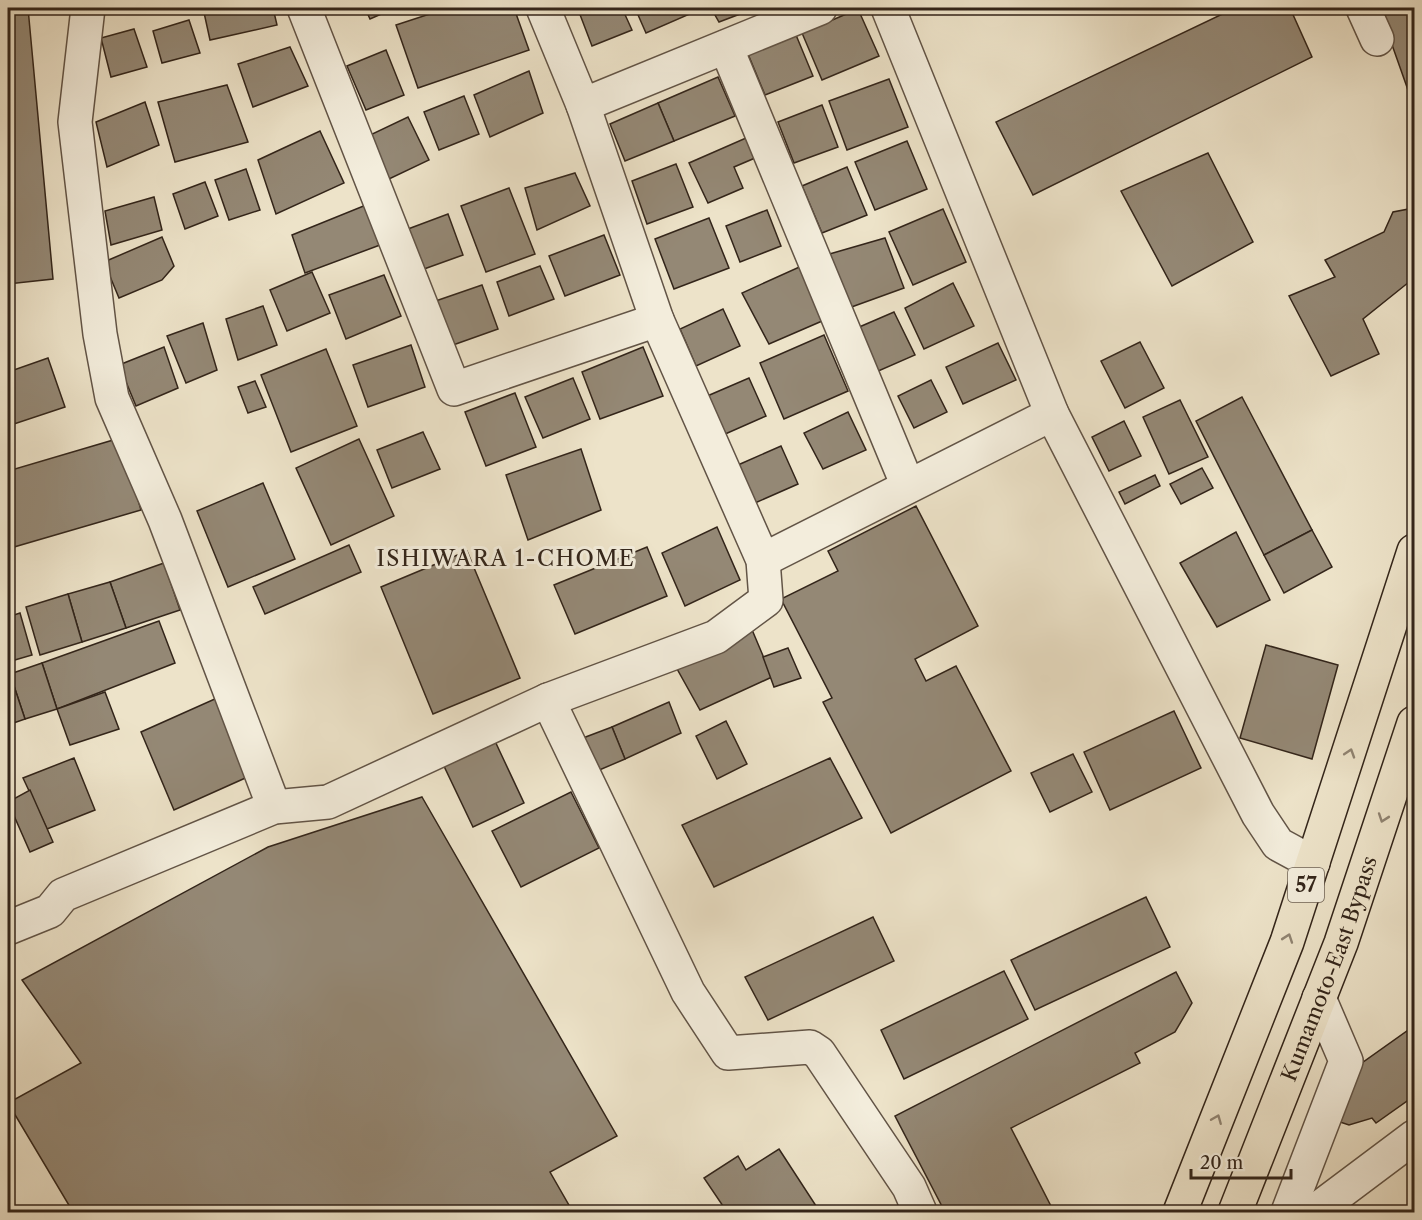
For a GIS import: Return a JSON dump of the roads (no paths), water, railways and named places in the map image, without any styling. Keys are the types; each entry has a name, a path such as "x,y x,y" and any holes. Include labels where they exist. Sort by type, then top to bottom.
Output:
{"highway":[{"name":"57","path":"1180,1212 1287,942 1414,551"},
{"name":"Kumamoto-East Bypass","path":"1235,1212 1341,943 1414,723"}],"street":[{"path":"91,8 75,122 100,334 111,398 165,520 274,807"},
{"path":"304,8 454,389 657,320"},
{"path":"8,928 50,911 63,895 274,807 328,802 548,700 716,638 766,600 763,560 657,320 583,105 543,8"},
{"path":"583,105 820,8"},
{"path":"888,8 1052,414 1258,814 1278,844 1313,863"},
{"path":"1363,8 1377,39"},
{"path":"726,47 908,486"},
{"path":"763,560 1052,414"},
{"path":"548,700 688,992 728,1053 810,1047 819,1053 909,1187 920,1212"},
{"path":"1288,1212 1346,1061 1319,998"},
{"path":"1314,1212 1414,1137"}],"district":[{"name":"ISHIWARA 1-CHOME","path":"506,558"}]}
